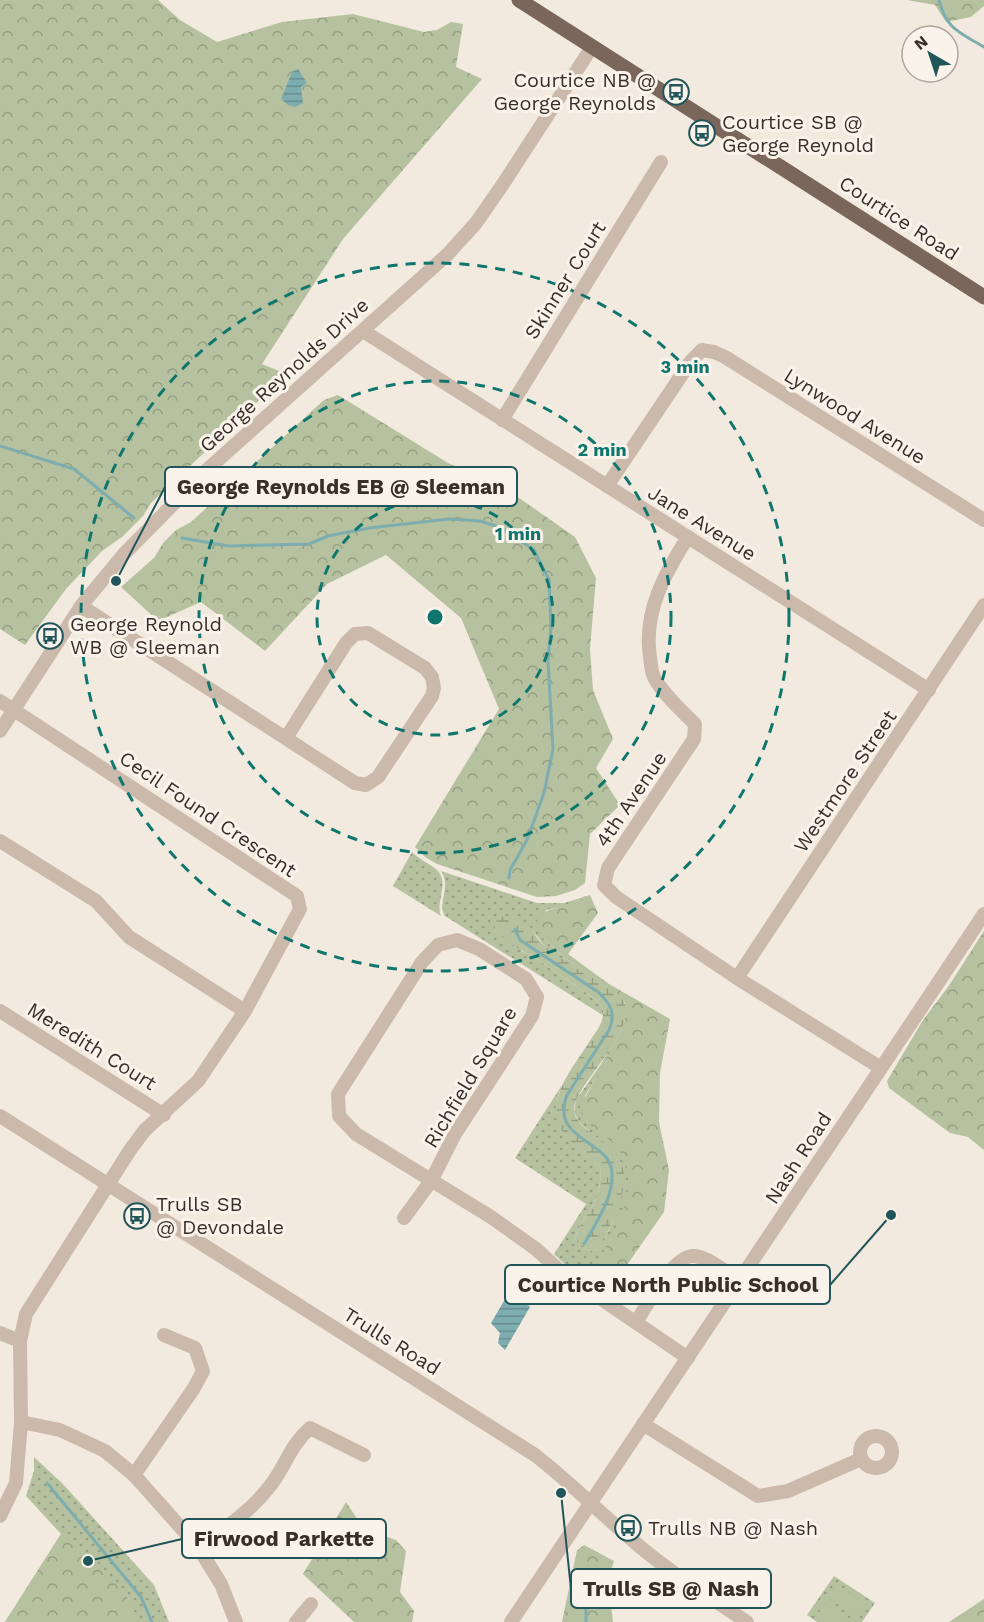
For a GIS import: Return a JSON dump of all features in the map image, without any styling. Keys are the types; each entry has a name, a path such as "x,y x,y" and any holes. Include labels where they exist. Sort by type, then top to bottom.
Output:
{"main road":[{"name":"Courtice Road","path":"519,0 984,297"}],"street":[{"name":"George Reynolds Drive","path":"0,731 81,606 124,555 208,469 448,254 476,223 592,47"},
{"name":"Skinner Court","path":"502,420 661,162"},
{"name":"Jane Avenue","path":"363,331 929,690"},
{"name":"Lynwood Avenue","path":"608,486 691,361 702,350 725,357 984,520"},
{"name":"4th Avenue","path":"688,537 662,581 652,611 648,641 654,677 695,724 694,739 608,868 604,885 616,897 737,978 881,1068"},
{"name":"Westmore Street","path":"737,978 984,605"},
{"path":"81,606 355,783 366,785 378,777 432,696 434,688 432,677 425,668 368,633 355,634 346,643 286,738"},
{"name":"Cecil Found Crescent","path":"0,701 297,896 300,909 245,1011 198,1081 164,1115 145,1130 130,1150 26,1314 20,1341 21,1422 16,1484 0,1516"},
{"path":"0,841 96,901 129,937 245,1011"},
{"name":"Nash Road","path":"511,1622 984,914"},
{"name":"Richfield Square","path":"431,1180 455,1134 532,1016 537,997 526,979 479,949 457,940 438,945 422,962 338,1094 339,1116 356,1134 490,1217 536,1249 560,1271 688,1358"},
{"name":"Meredith Court","path":"0,1011 164,1115"},
{"name":"Trulls Road","path":"0,1116 516,1442 555,1471 688,1584 747,1622"},
{"path":"404,1218 431,1180"},
{"path":"636,1322 675,1264 685,1257 696,1256 708,1261 740,1281"},
{"path":"0,1333 20,1341"},
{"path":"134,1475 194,1388 203,1371 195,1348 164,1335"},
{"path":"21,1422 60,1430 105,1451 134,1475 198,1547 221,1584 236,1622"},
{"path":"643,1424 758,1496 788,1491 861,1459"},
{"path":"198,1547 238,1520 272,1483 297,1440 310,1428 364,1455"},
{"path":"296,1622 311,1604"}],"green space":[{"path":"0,0 158,0 180,20 217,42 282,22 353,14 424,32 437,30 451,22 463,24 456,67 482,79 343,239 262,364 284,373 266,394 151,503 143,516 122,537 102,551 66,589 25,645 0,629"},
{"path":"907,0 984,0 984,6 971,17 946,22 935,5"},
{"path":"338,395 448,463 502,486 575,537 596,578 590,649 593,690 613,739 596,768 620,805 590,834 585,883 575,890 556,896 537,897 437,864 415,847 499,709 461,618 386,555 327,584 265,651 201,602 158,621 121,587 154,558 163,543 176,530 191,522 324,400"},
{"path":"412,852 440,874 443,886 441,916 393,886"},
{"path":"441,871 537,903 564,903 590,895 568,905 546,910 543,938 565,958 602,983 559,958 523,923 521,951 531,955 595,999 602,1006 604,1016 445,916 442,906 445,883"},
{"path":"590,895 598,913 568,954 609,984 670,1019 660,1073 659,1122 669,1170 664,1212 606,1295 595,1284 594,1269 626,1202 627,1167 620,1152 586,1121 580,1107 621,1030 626,1015 625,1003 616,993 565,958 535,928 540,917 547,911"},
{"path":"498,916 526,924 551,951 608,986 624,1002 626,1014 622,1028 576,1101 574,1111 583,1127 605,1143 624,1170 624,1184 616,1215 595,1250 583,1248 575,1238 597,1196 600,1167 575,1147 563,1133 558,1120 557,1108 563,1084 599,1027 603,1009 595,999 503,938 493,923"},
{"path":"984,931 984,1150 968,1137 950,1133 889,1088 887,1081 923,1020 948,987"},
{"path":"621,1030 585,1096 586,1121 616,1146 624,1156 629,1170 630,1185 627,1200 616,1229 594,1269 592,1279 601,1292 574,1273 554,1254 586,1204 515,1158 562,1085 557,1111 559,1122 571,1141 600,1167 597,1196 575,1238 583,1248 595,1250 609,1230 618,1209 589,1131 579,1122 574,1112 576,1100"},
{"path":"34,1457 62,1483 154,1585 169,1622 5,1622 61,1534 26,1496 34,1471"},
{"path":"346,1502 364,1529 396,1540 406,1551 400,1592 414,1611 412,1622 354,1622 303,1574"},
{"path":"61,1534 85,1551 117,1583 139,1622 5,1622"},
{"path":"584,1545 614,1561 608,1580 613,1622 562,1622 577,1550"},
{"path":"834,1576 875,1603 862,1622 817,1622 807,1615"},
{"path":"837,1584 867,1604 858,1618 828,1598"},
{"path":"984,1599 984,1622 949,1622"},
{"path":"825,1603 855,1622 825,1622 816,1616"}],"water":[{"path":"298,69 307,83 301,87 303,103 295,107 281,99 292,72"},
{"path":"511,1289 530,1307 505,1350 498,1343 500,1333 491,1323"}],"waterway":[{"path":"939,0 950,24 984,47"},
{"path":"0,446 74,469 134,518"},
{"path":"182,538 229,546 309,544 328,536 369,528 449,519 480,521 502,528 534,550 549,580 551,626 548,661 553,749 544,793 527,840 510,870 509,878"},
{"path":"515,929 520,940 598,992 611,1009 612,1019 609,1030 567,1095 564,1109 566,1121 572,1130 599,1150 611,1167 612,1177 608,1197 584,1244"},
{"path":"47,1483 141,1597 152,1622"},
{"path":"586,1622 590,1572"}],"place":[{"name":"Courtice NB @ George Reynolds","path":"676,92"},
{"name":"Courtice SB @ George Reynold","path":"702,133"},
{"name":"George Reynolds EB @ Sleeman","path":"116,581"},
{"name":"George Reynold WB @ Sleeman","path":"50,636"},
{"name":"Courtice North Public School","path":"891,1215"},
{"name":"Trulls SB @ Devondale","path":"137,1216"},
{"name":"Trulls SB @ Nash","path":"561,1493"},
{"name":"Trulls NB @ Nash","path":"628,1528"},
{"name":"Firwood Parkette","path":"88,1561"}]}
